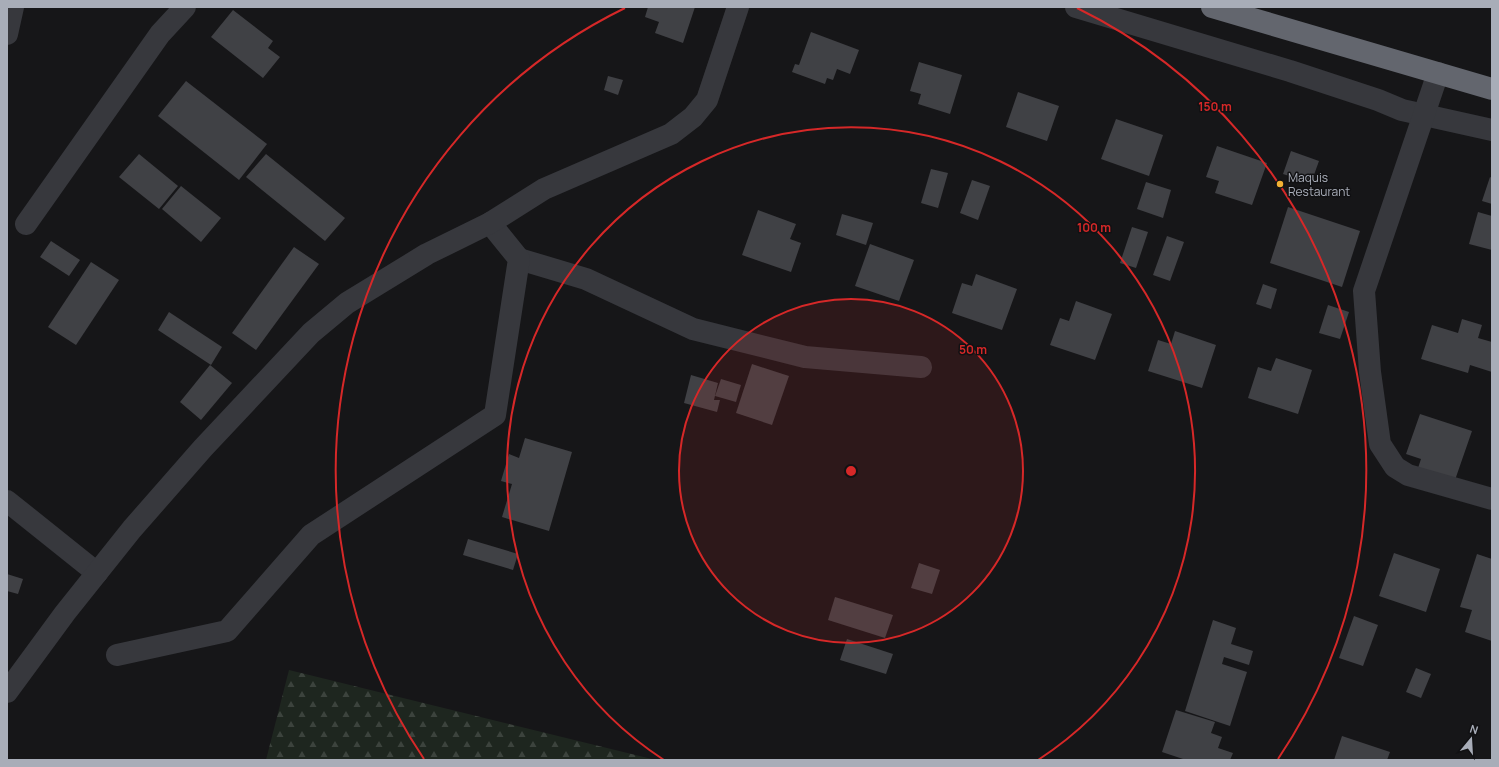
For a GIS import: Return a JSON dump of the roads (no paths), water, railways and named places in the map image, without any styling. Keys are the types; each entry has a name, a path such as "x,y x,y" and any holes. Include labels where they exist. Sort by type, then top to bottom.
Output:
{"highway":[{"path":"1212,7 1492,89"}],"street":[{"path":"7,34 13,7"},
{"path":"26,224 160,34 185,7"},
{"path":"7,692 132,529 202,448 311,333 347,303 427,254 490,223 544,189 671,134 693,117 707,100 738,7"},
{"path":"1076,7 1290,71 1378,100 1402,110 1492,130"},
{"path":"1438,73 1364,291 1370,372 1380,444 1395,467 1408,474 1492,499"},
{"path":"490,223 519,259 586,278 693,329 805,357 922,367"},
{"path":"117,655 227,631 311,535 495,415 519,259"},
{"path":"7,501 97,573"}],"place":[{"name":"Maquis Restaurant","path":"1280,184"}]}
